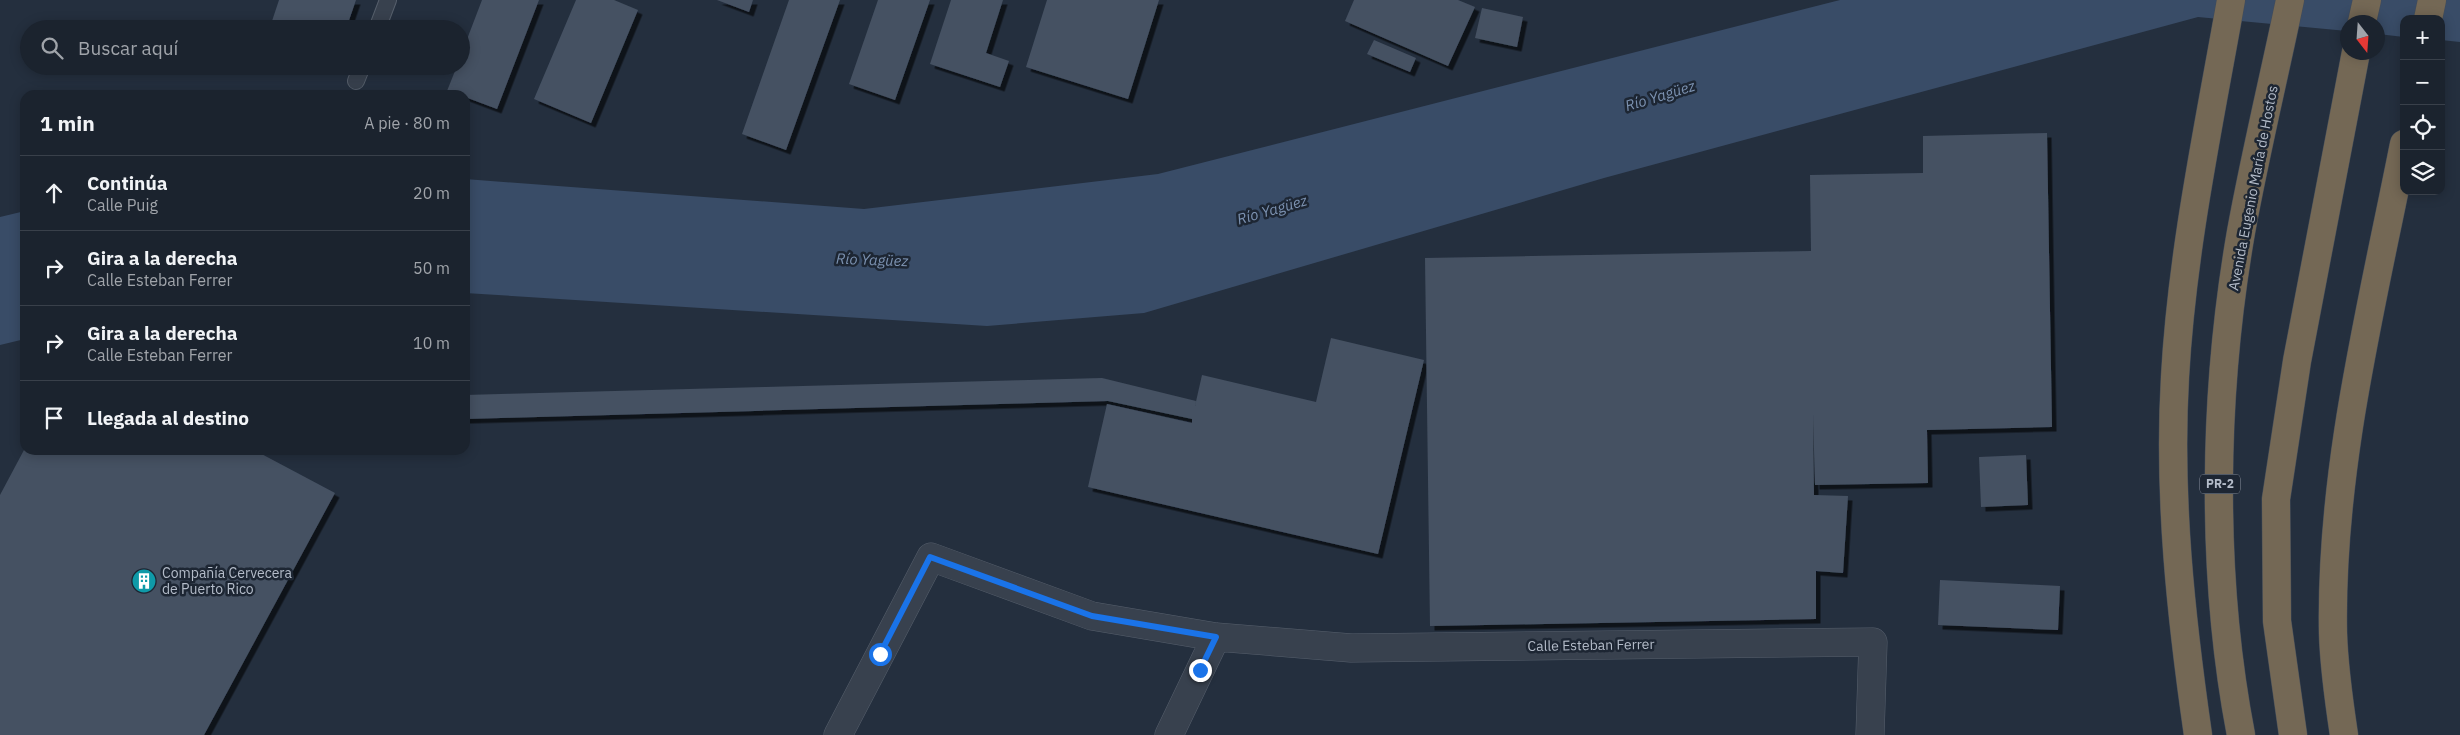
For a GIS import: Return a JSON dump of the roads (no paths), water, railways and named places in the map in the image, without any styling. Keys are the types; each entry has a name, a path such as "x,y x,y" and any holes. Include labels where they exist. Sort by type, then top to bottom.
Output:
{"highway":[{"path":"2198,735 2180,602 2173,480 2174,377 2192,222 2231,0"},
{"name":"Avenida Eugenio María de Hostos","path":"2241,735 2221,573 2219,498 2221,410 2229,318 2241,232 2290,0"},
{"path":"2363,15 2366,0"},
{"path":"2429,15 2432,0"},
{"path":"2293,735 2277,621 2276,499 2297,361 2354,60"},
{"path":"2344,735 2333,634 2335,545 2350,415 2403,150"}],"street":[{"name":"Calle Esteban Ferrer","path":"838,735 930,557 1092,616 1216,637 1351,648 1873,642 1870,735"},
{"path":"1169,735 1216,637"}],"lane":[{"path":"380,20 388,0"}],"water":[{"name":"Río Yagüez","path":"1840,0 2460,0 2460,42 2445,40 2445,15 2400,15 2400,37 2385,35 2385,15 2340,15 2340,30 2198,17 1604,178 1144,313 987,326 470,293 470,179 864,209 1158,174"},
{"path":"20,212 20,340 0,345 0,217"}],"place":[{"name":"Compañía Cervecera de Puerto Rico","path":"144,581"}]}
